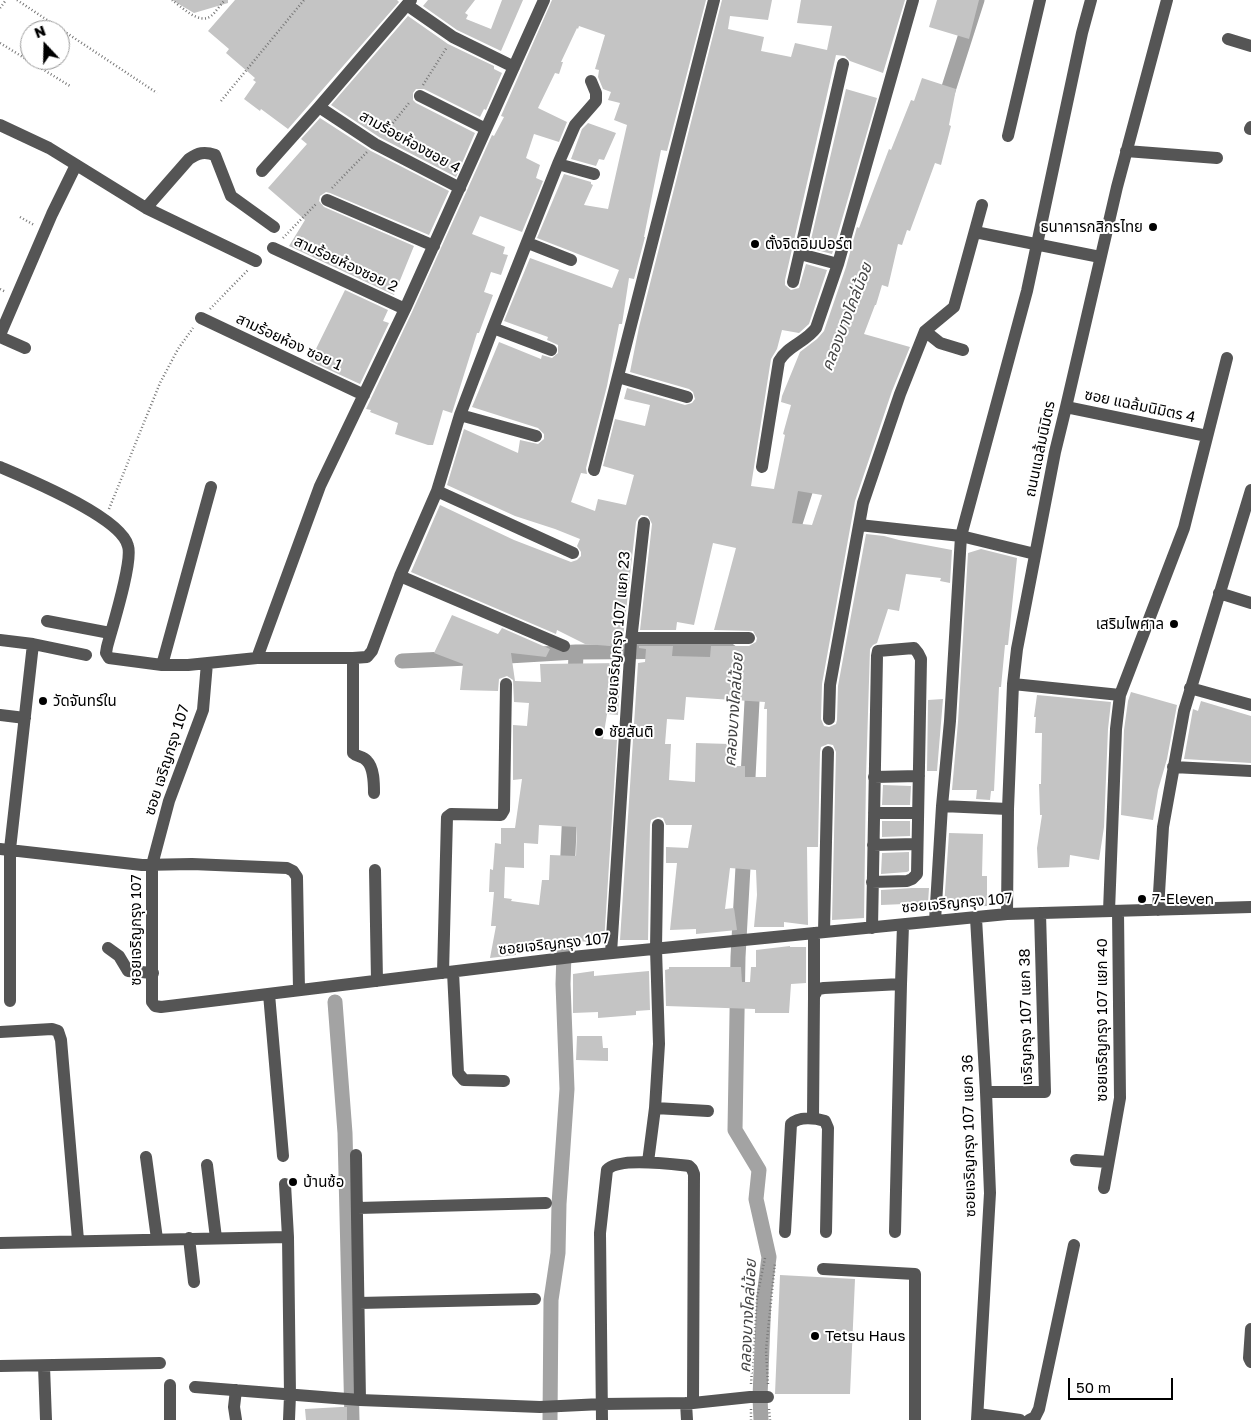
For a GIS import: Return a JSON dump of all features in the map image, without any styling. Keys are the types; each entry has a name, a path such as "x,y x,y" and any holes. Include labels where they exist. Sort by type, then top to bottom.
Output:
{"street":[{"path":"257,658 320,486 405,309 544,0"},
{"path":"594,470 714,0"},
{"path":"762,467 779,362 786,351 811,335 816,328 838,264 913,0"},
{"path":"1008,136 1040,0"},
{"path":"935,922 942,806 950,722 961,536 1027,290 1082,33 1091,0"},
{"name":"ถนนแฉล้มนิมิตร","path":"1007,914 1008,808 1013,684 1017,649 1066,407 1100,257 1126,151 1167,0"},
{"path":"262,171 409,3 454,37 514,67"},
{"path":"1228,39 1251,46"},
{"path":"793,282 843,64"},
{"path":"0,466 38,483 105,519 122,536 128,546 128,564 106,653 109,658 162,665 257,658 367,657 372,651 400,576 437,491 460,415 574,125 596,101 596,92 591,81"},
{"path":"420,96 486,129"},
{"name":"สามร้อยห้องซอย 4","path":"319,107 375,144 460,188"},
{"path":"0,125 49,148 146,208 256,261"},
{"path":"1126,151 1218,158"},
{"path":"146,208 189,159 196,154 206,152 215,155 231,196 274,227"},
{"path":"558,164 594,174"},
{"path":"25,348 1,332 52,214 76,165"},
{"path":"327,200 434,246"},
{"path":"829,719 830,685 863,503 900,394 925,330 954,307 982,205"},
{"path":"976,232 1100,257"},
{"path":"528,243 571,260"},
{"name":"สามร้อยห้องซอย 2","path":"273,248 405,309"},
{"path":"800,254 838,264"},
{"name":"สามร้อยห้อง ซอย 1","path":"201,318 364,395"},
{"path":"493,328 551,350"},
{"path":"925,330 940,343 962,350"},
{"name":"ซอยเจริญกรุง 107 แยก 40","path":"1104,1188 1120,1098 1113,911 1116,729 1120,695 1184,528 1227,358"},
{"path":"618,377 687,396"},
{"name":"ซอย แฉล้มนิมิตร 4","path":"1066,407 1207,436"},
{"path":"460,415 536,436"},
{"path":"162,665 211,487"},
{"path":"1158,910 1163,827 1184,711 1219,592 1248,508 1251,490"},
{"path":"437,491 573,554"},
{"name":"ซอยเจริญกรุง 107 แยก 23","path":"611,953 632,639 644,523"},
{"path":"859,525 961,536 1035,554"},
{"path":"400,576 564,646"},
{"path":"1219,592 1251,603"},
{"path":"47,621 110,634"},
{"path":"632,639 749,638"},
{"path":"0,640 33,644 86,655"},
{"path":"10,1001 5,849 33,644"},
{"path":"872,882 912,879 917,874 921,659 914,648 878,651 876,656 872,882 872,928"},
{"path":"353,658 353,753 367,760 374,785 374,793"},
{"name":"ซอย เจริญกรุง 107","path":"152,865 169,800 203,710 207,663"},
{"path":"504,1081 464,1080 458,1073 448,972 447,817 451,814 503,814 506,684"},
{"path":"1013,684 1120,695"},
{"path":"1190,688 1251,705"},
{"path":"0,715 24,718"},
{"path":"813,1118 814,996 828,752"},
{"path":"1174,767 1251,771"},
{"path":"874,777 919,776"},
{"path":"942,806 1008,808"},
{"path":"874,813 918,813"},
{"path":"648,1162 655,1108 659,1044 656,949 658,825"},
{"path":"873,845 918,844"},
{"name":"ซอยเจริญกรุง 107","path":"5,849 152,865 152,1002 155,1006 161,1007 611,953 1007,914 1251,907"},
{"path":"152,865 192,864 287,868 293,871 297,877 299,990"},
{"path":"375,870 377,981"},
{"name":"เจริญกรุง 107 แยก 38","path":"986,1092 1045,1092 1040,913"},
{"name":"ซอยเจริญกรุง 107 แยก 36","path":"976,918 990,1193 978,1417 1020,1420"},
{"path":"895,1232 903,925"},
{"path":"108,948 120,956 128,971 153,973"},
{"path":"814,996 818,989 824,988 901,984"},
{"path":"269,994 283,1156"},
{"path":"0,1032 52,1029 58,1032 61,1040 78,1240"},
{"path":"655,1108 708,1111"},
{"path":"785,1232 791,1124 796,1120 813,1118 825,1121 828,1128 826,1232"},
{"path":"356,1155 360,1400"},
{"path":"146,1157 157,1239"},
{"path":"1076,1160 1108,1162"},
{"path":"602,1420 600,1233 606,1170 612,1165 648,1162 689,1166 694,1174 690,1403 687,1420"},
{"path":"207,1165 216,1238"},
{"path":"285,1184 288,1237 289,1420"},
{"path":"358,1208 546,1203"},
{"path":"0,1243 288,1237"},
{"path":"189,1238 194,1282"},
{"path":"1029,1420 1035,1417 1039,1409 1074,1245"},
{"path":"823,1269 915,1274 915,1420"},
{"path":"359,1303 535,1299"},
{"path":"1251,1329 1249,1358 1251,1362"},
{"path":"0,1366 160,1363"},
{"path":"44,1366 46,1420"},
{"path":"170,1385 170,1420"},
{"path":"195,1387 360,1400 540,1407 690,1403 768,1397"},
{"path":"236,1390 234,1407 236,1420"}],"path":[{"path":"0,8 6,0"},
{"path":"17,0 157,93"},
{"path":"172,0 200,19 212,16 224,0"},
{"path":"220,101 304,0"},
{"path":"0,44 70,86"},
{"path":"751,1420 750,1397 757,1297 765,1258"},
{"path":"770,1420 766,1350 776,1263"}],"building":[{"path":"172,0 228,0 228,3 194,13"},
{"path":"235,0 397,0 399,2 288,129 244,99 256,82 253,80 255,78 226,53 229,49 208,31"},
{"path":"428,0 475,0 465,13 468,15 466,19 491,29 502,0 523,0 501,51 457,30 423,6"},
{"path":"552,0 706,0 667,151 661,150 645,237 634,279 629,278 622,324 619,324 607,386 586,468 587,474 581,473 571,502 595,511 598,499 626,505 634,475 603,466 615,419 645,426 650,405 624,399 627,388 685,405 692,403 695,399 693,392 689,389 630,372 639,327 722,0 772,0 768,20 730,16 728,29 764,37 761,51 791,57 795,43 827,50 832,26 797,23 801,0 905,0 883,73 850,61 845,56 836,55 785,285 791,290 799,288 806,264 827,270 809,324 799,333 782,330 777,349 771,359 751,486 774,489 785,435 783,434 791,405 781,402 782,396 800,352 824,331 846,267 857,227 859,228 889,149 891,150 911,100 914,101 922,78 956,89 949,125 951,126 941,165 935,163 910,231 907,230 902,245 898,244 888,287 882,285 864,334 910,347 892,391 855,501 822,684 821,719 824,726 829,727 836,724 837,720 838,686 866,534 952,550 950,583 940,581 941,578 906,574 899,611 888,609 877,643 870,649 864,918 832,920 836,752 833,745 828,744 821,747 820,752 818,847 807,847 808,925 784,922 784,927 754,927 757,895 756,870 730,868 725,909 734,908 737,930 696,934 696,929 670,930 677,863 666,863 666,847 688,848 692,825 666,825 663,818 658,817 651,820 650,825 648,940 620,940 638,663 645,662 646,649 639,648 639,646 673,646 672,656 710,657 711,646 749,646 756,642 757,638 753,631 714,630 736,548 713,543 694,625 677,622 676,630 640,630 652,524 648,516 641,515 636,522 622,647 585,644 557,630 556,634 411,572 440,505 514,540 571,562 581,556 577,546 580,539 515,516 447,485 464,429 518,453 520,440 538,444 544,439 544,434 538,428 472,407 499,342 541,359 542,355 552,358 558,353 558,345 547,340 548,337 504,321 530,258 612,288 619,270 537,238 564,174 591,182 593,185 584,205 608,209 627,125 614,120 620,103 608,100 611,92 603,89 598,77 599,70 595,69 605,35 579,26 577,28 561,62 563,62 559,74 555,73 538,108 567,122 559,142 534,134 526,158 540,165 536,178 543,181 522,232 480,216 472,234 505,247 503,254 508,255 501,275 491,272 484,292 493,295 479,333 477,333 452,413 443,410 433,445 395,434 398,423 366,409 492,135 494,136 504,117 501,116","holes":["798,491 822,495 812,525 792,523","686,697 765,702 764,709 767,709 766,777 745,777 745,766 730,766 730,744 696,743 695,782 669,780 671,744 665,744 667,719 684,720"]},
{"path":"937,0 979,0 969,39 929,27"},
{"path":"408,16 448,44 494,66 494,69 502,73 486,110 484,109 480,117 424,89 416,89 413,93 413,100 416,103 475,133 456,177 379,137 331,105"},
{"path":"846,89 877,98 832,254 809,248"},
{"path":"320,118 371,151 449,191 429,235 330,193 326,192 320,196 319,201 324,207 414,246 394,295 289,246 305,220 268,188 307,144 301,139"},
{"path":"588,123 616,133 604,160 599,159 596,166 571,159 582,129"},
{"path":"345,290 388,310 383,321 389,323 360,384 310,361"},
{"path":"981,549 1017,558 1008,645 1005,645 1001,687 999,687 994,791 991,791 990,800 976,799 977,790 952,790 968,553"},
{"path":"452,615 498,634 502,628 550,649 546,657 511,653 515,681 541,682 540,664 621,663 618,715 607,714 603,739 617,740 604,943 564,940 564,943 516,943 516,955 490,958 496,926 491,926 494,892 489,892 490,869 493,870 495,843 501,844 501,828 515,828 522,779 513,780 513,725 527,726 529,703 514,702 513,680 507,676 499,679 498,691 460,690 463,664 434,653","holes":["539,825 577,827 576,856 550,855 549,880 542,880 539,905 511,901 512,899 504,898 505,867 524,868 524,843 538,844"]},
{"path":"1131,692 1177,705 1153,820 1121,815 1124,730"},
{"path":"1037,695 1111,702 1104,827 1099,860 1070,855 1069,867 1038,868 1037,848 1042,815 1040,815 1039,784 1041,784 1042,733 1035,733 1036,717 1034,717"},
{"path":"943,699 937,771 927,771 928,700"},
{"path":"1201,701 1251,716 1251,763 1184,759 1193,709 1198,711"},
{"path":"883,785 911,786 910,805 882,805"},
{"path":"882,821 910,821 910,836 882,837"},
{"path":"949,833 983,834 982,876 987,876 987,906 944,907"},
{"path":"909,852 909,871 881,874 882,853"},
{"path":"929,888 928,903 881,905 881,890"},
{"path":"790,946 806,947 806,983 791,984 789,1013 755,1013 755,1009 666,1006 665,970 669,969 669,967 741,967 742,982 750,982 751,967 756,967 756,950"},
{"path":"594,971 594,976 649,971 650,1010 636,1011 636,1015 598,1018 598,1012 573,1013 573,974"},
{"path":"577,1036 602,1036 603,1048 608,1048 608,1061 576,1060"},
{"name":"Tetsu Haus","path":"780,1275 855,1279 850,1394 775,1394"},
{"path":"347,1407 347,1420 306,1420 305,1409"}],"waterway":[{"name":"คลองบางโคล่น้อย","path":"943,106 977,0"},
{"name":"คลองบางโคล่น้อย","path":"789,542 811,473"},
{"path":"491,657 576,652 730,651"},
{"path":"575,682 576,652"},
{"path":"402,661 468,658"},
{"name":"คลองบางโคล่น้อย","path":"747,796 753,682"},
{"path":"567,875 570,808"},
{"name":"คลองบางโคล่น้อย","path":"744,849 738,957 735,1130 759,1170 756,1199 769,1257 764,1297 760,1397 761,1420"},
{"path":"550,1420 551,1300 558,1253 559,1204 567,1089 563,984 565,922"},
{"path":"335,1002 345,1133 352,1420"}],"place":[{"name":"ธนาคารกสิกรไทย","path":"1153,227"},
{"name":"ตั้งจิตอิมปอร์ต","path":"755,244"},
{"name":"เสริมไพศาล","path":"1174,624"},
{"name":"วัดจันทร์ใน","path":"43,701"},
{"name":"ชัยสันติ","path":"599,732"},
{"name":"7-Eleven","path":"1142,899"},
{"name":"บ้านซ้อ","path":"293,1182"},
{"name":"Tetsu Haus","path":"815,1336"}]}
